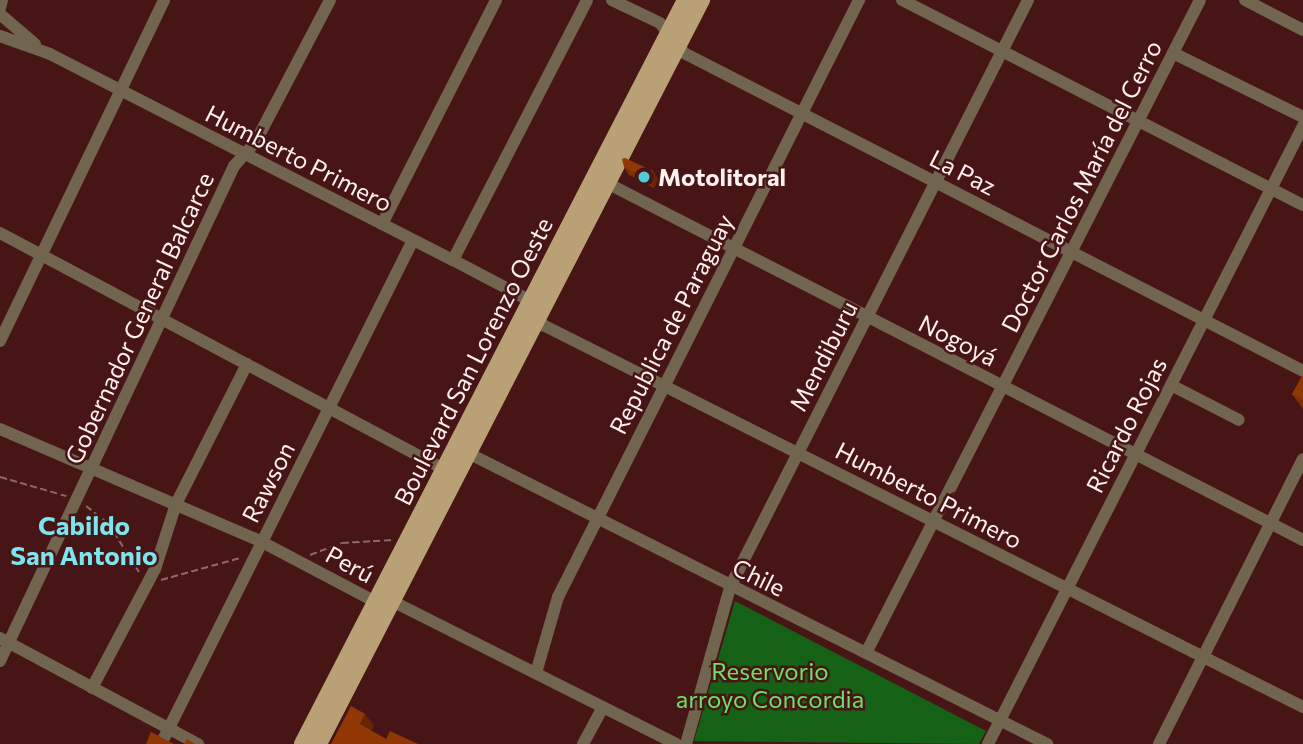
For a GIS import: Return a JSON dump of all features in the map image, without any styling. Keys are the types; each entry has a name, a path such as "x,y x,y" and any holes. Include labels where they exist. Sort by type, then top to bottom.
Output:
{"main road":[{"name":"Boulevard San Lorenzo Oeste","path":"673,41 685,0"},
{"name":"Boulevard San Lorenzo Oeste","path":"302,744 407,538 449,472 538,318 602,180 673,41 702,0"},
{"name":"Boulevard San Lorenzo Oeste","path":"461,450 529,300 602,180"},
{"name":"Boulevard San Lorenzo Oeste","path":"320,744 392,601 449,472"}],"street":[{"path":"0,8 2,0"},
{"path":"1,336 42,256 163,0"},
{"name":"Gobernador General Balcarce","path":"0,662 5,641 92,468 234,166 244,154 330,0"},
{"path":"382,224 496,0"},
{"path":"453,260 587,0"},
{"name":"La Paz","path":"612,0 660,23 673,41 802,113 1303,371"},
{"name":"Republica de Paraguay","path":"536,673 558,597 662,386 859,0"},
{"path":"902,0 1303,205"},
{"name":"Mendiburu","path":"686,744 730,587 1028,0"},
{"name":"Doctor Carlos María del Cerro","path":"866,653 1200,0"},
{"path":"1245,0 1303,30"},
{"path":"0,16 0,23"},
{"path":"0,16 50,54"},
{"path":"0,36 50,54"},
{"path":"1173,52 1303,117"},
{"name":"Humberto Primero","path":"50,54 529,300"},
{"name":"Ricardo Rojas","path":"988,744 1303,126"},
{"name":"Nogoyá","path":"602,180 1303,540"},
{"path":"0,233 449,472"},
{"name":"Rawson","path":"161,744 413,240"},
{"path":"529,300 538,318"},
{"name":"Humberto Primero","path":"538,318 543,325 662,386 1303,708"},
{"path":"92,688 148,582 176,504 247,364"},
{"path":"1171,385 1238,420"},
{"name":"Perú","path":"0,429 176,504 259,548 297,560 374,601 392,601 676,744"},
{"name":"Chile","path":"461,450 1047,744"},
{"path":"1159,744 1303,459"},
{"path":"5,641 198,744"},
{"path":"583,744 603,708"}],"path":[{"path":"0,477 77,499 108,523 122,550 148,582 259,548"},
{"path":"297,560 341,543 407,538"}],"green space":[{"name":"Reservorio arroyo Concordia","path":"735,601 986,731 979,744 694,741"}],"building":[{"path":"622,159 653,171 649,180 624,167"},
{"path":"1303,376 1303,400 1292,394"},
{"path":"351,706 365,714 360,724 386,739 390,731 418,744 331,744"},
{"path":"151,732 174,744 146,744"}],"place":[{"name":"Motolitoral","path":"644,177"}],"district":[{"name":"Cabildo San Antonio","path":"84,540"}]}
